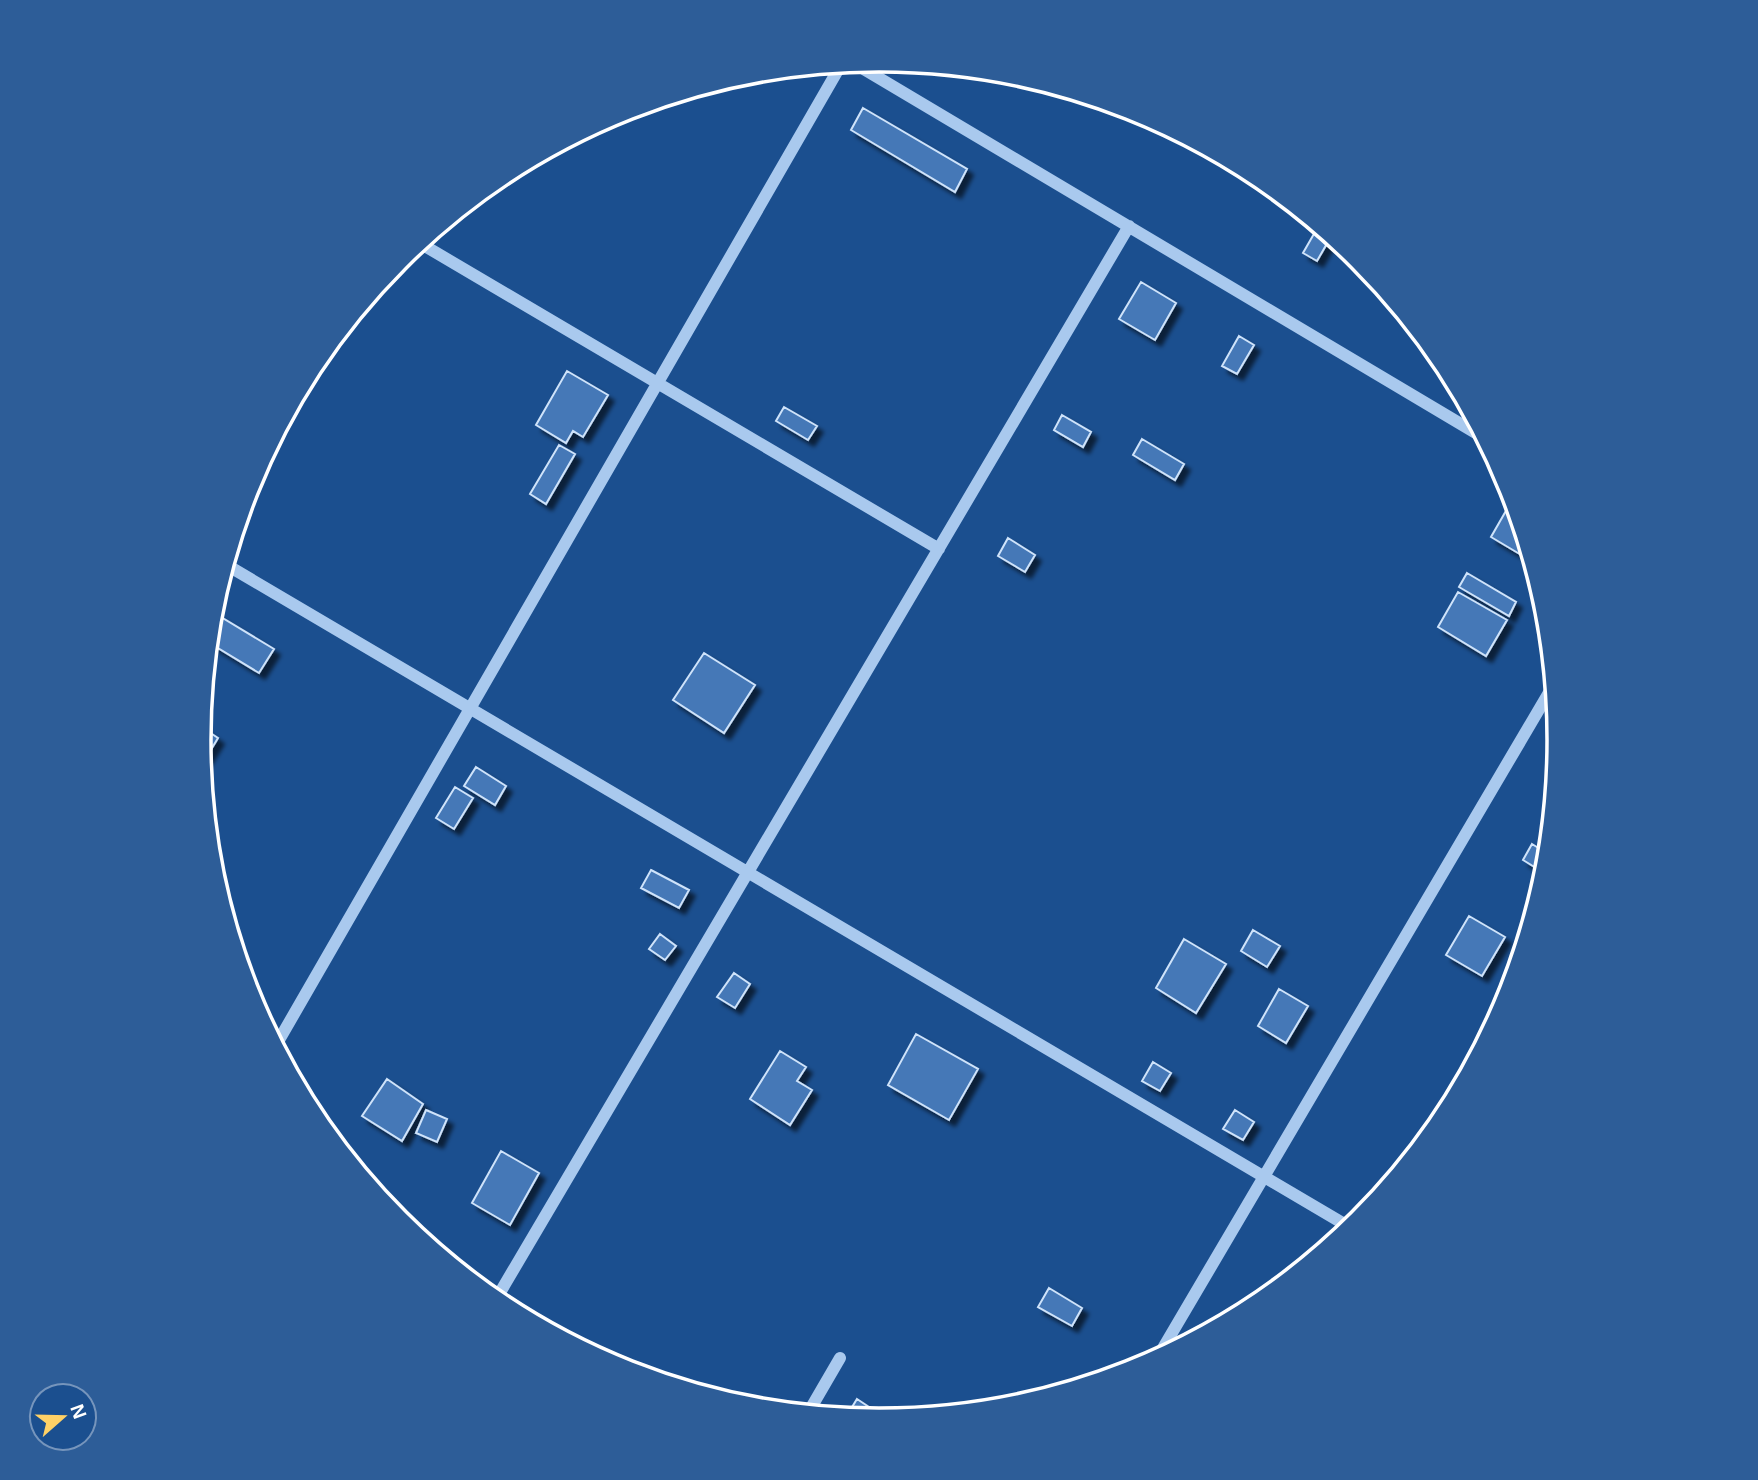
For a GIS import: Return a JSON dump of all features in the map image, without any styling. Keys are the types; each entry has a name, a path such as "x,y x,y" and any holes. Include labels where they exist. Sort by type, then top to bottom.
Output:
{"street":[{"path":"869,72 1471,430"},
{"path":"281,1037 836,73"},
{"path":"501,1291 1129,226"},
{"path":"427,248 939,549"},
{"path":"234,569 1342,1222"},
{"path":"1166,1343 1546,698"},
{"path":"813,1405 840,1358"}],"building":[{"path":"863,108 967,169 955,192 851,130"},
{"path":"1314,233 1327,244 1317,261 1303,253"},
{"path":"1141,282 1176,303 1155,340 1119,319"},
{"path":"1239,336 1254,345 1237,374 1222,366"},
{"path":"567,371 608,395 583,437 573,431 566,443 536,425"},
{"path":"784,407 817,426 808,440 776,421"},
{"path":"1062,415 1091,432 1083,447 1054,430"},
{"path":"1142,439 1184,464 1175,480 1133,455"},
{"path":"559,445 575,454 546,504 530,494"},
{"path":"1506,510 1520,554 1491,537"},
{"path":"1008,538 1035,555 1025,572 998,556"},
{"path":"1467,573 1516,602 1509,616 1459,587"},
{"path":"1458,592 1507,620 1486,656 1438,627"},
{"path":"223,618 274,649 259,673 217,647"},
{"path":"704,653 755,685 724,733 673,700"},
{"path":"211,733 218,738 211,749"},
{"path":"476,767 506,786 495,805 464,786"},
{"path":"455,787 473,798 454,829 436,818"},
{"path":"1532,844 1538,848 1535,867 1523,860"},
{"path":"651,870 689,890 679,908 641,888"},
{"path":"1469,916 1505,937 1482,976 1446,955"},
{"path":"1253,930 1280,946 1267,967 1241,951"},
{"path":"660,934 676,946 665,960 649,949"},
{"path":"1184,939 1226,964 1196,1013 1156,988"},
{"path":"734,973 750,984 735,1008 717,997"},
{"path":"1279,989 1308,1006 1286,1043 1258,1026"},
{"path":"916,1034 978,1069 949,1120 888,1085"},
{"path":"780,1051 806,1067 797,1081 812,1090 790,1125 750,1099"},
{"path":"1153,1062 1171,1073 1160,1091 1142,1081"},
{"path":"387,1079 423,1104 402,1141 362,1116"},
{"path":"426,1110 447,1119 437,1142 416,1133"},
{"path":"1235,1110 1254,1122 1243,1140 1223,1129"},
{"path":"501,1151 539,1173 510,1225 472,1203"},
{"path":"1049,1288 1082,1308 1072,1326 1038,1307"},
{"path":"857,1399 870,1408 852,1407"}]}
